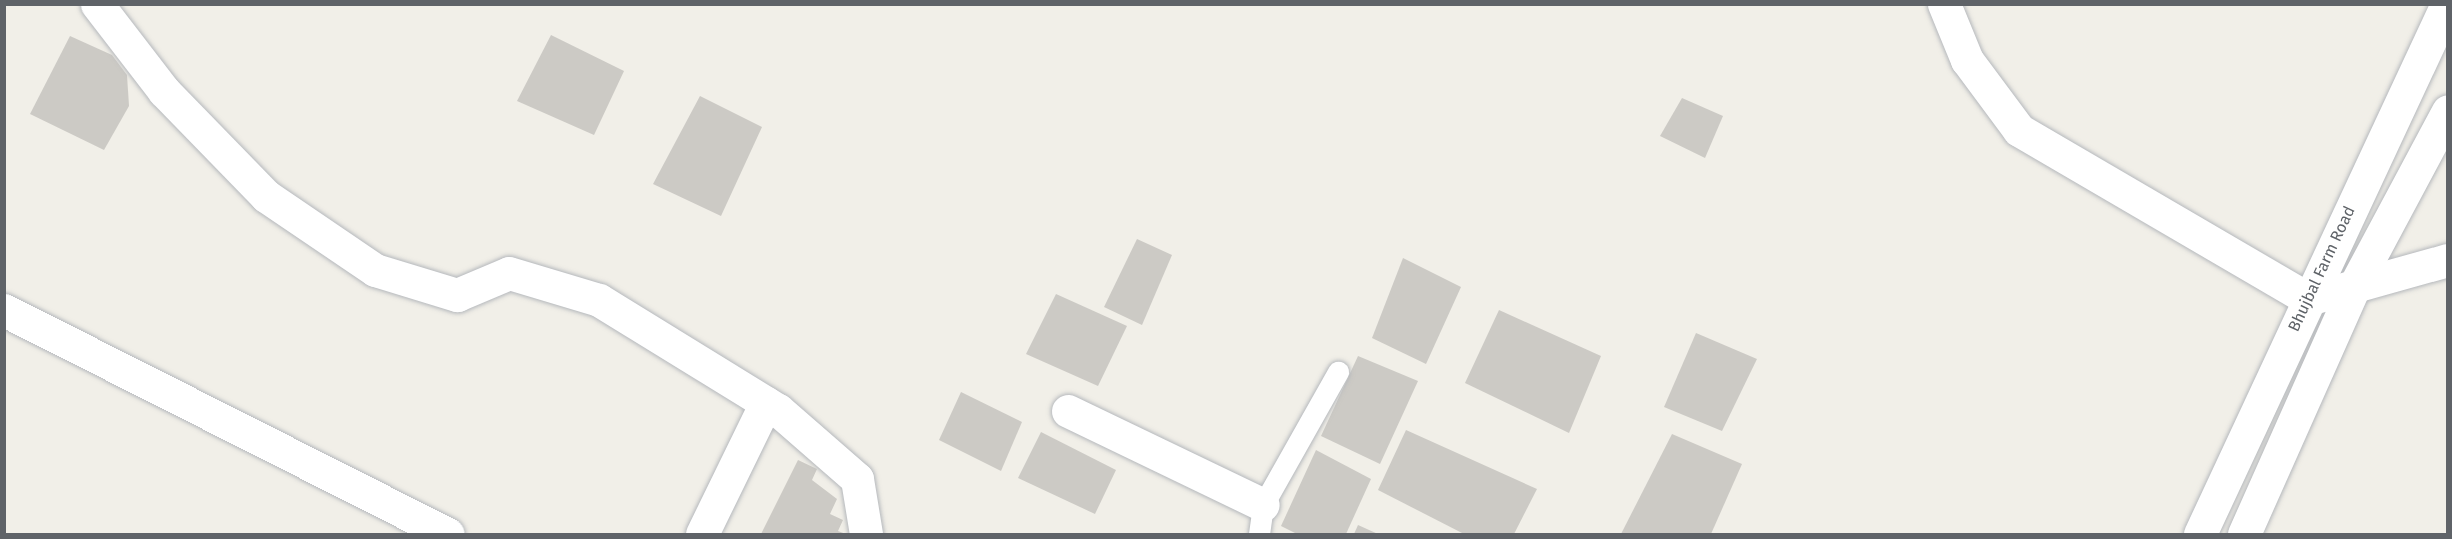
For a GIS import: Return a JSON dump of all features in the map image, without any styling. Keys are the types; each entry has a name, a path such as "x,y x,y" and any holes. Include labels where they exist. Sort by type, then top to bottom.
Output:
{"street":[{"path":"97,4 164,91 266,196 375,270 457,295 509,273 599,300 766,403 857,479 866,534"},
{"path":"1944,4 1967,60 2019,130 2308,298 2448,260"},
{"name":"Bhujbal Farm Road","path":"2200,534 2447,4"},
{"path":"2244,534 2355,285 2448,111"},
{"path":"4,310 448,534"},
{"path":"702,534 766,403"},
{"path":"1068,411 1261,520"}],"lane":[{"path":"1261,520 1338,372"}],"building":[{"path":"551,35 624,71 594,135 517,101"},
{"path":"70,36 112,55 127,75 129,106 104,150 30,114"},
{"path":"700,96 762,127 721,216 653,184"},
{"path":"1682,98 1723,116 1705,158 1660,136"},
{"path":"1137,239 1172,255 1142,325 1104,307"},
{"path":"1403,258 1461,287 1426,364 1372,338"},
{"path":"1056,294 1127,326 1098,386 1026,354"},
{"path":"1499,310 1601,356 1569,433 1465,383"},
{"path":"1696,333 1757,359 1722,431 1664,407"},
{"path":"1358,356 1418,381 1380,464 1321,436"},
{"path":"961,392 1022,422 1001,471 939,440"},
{"path":"1406,430 1537,489 1514,534 1464,534 1378,490"},
{"path":"1041,432 1116,470 1095,514 1018,478"},
{"path":"1672,434 1742,464 1711,534 1621,534"},
{"path":"1316,450 1371,479 1346,534 1297,534 1281,526"},
{"path":"798,460 817,469 812,480 837,499 830,514 843,520 838,531 846,534 761,534"},
{"path":"1358,525 1378,534 1354,534"}]}
